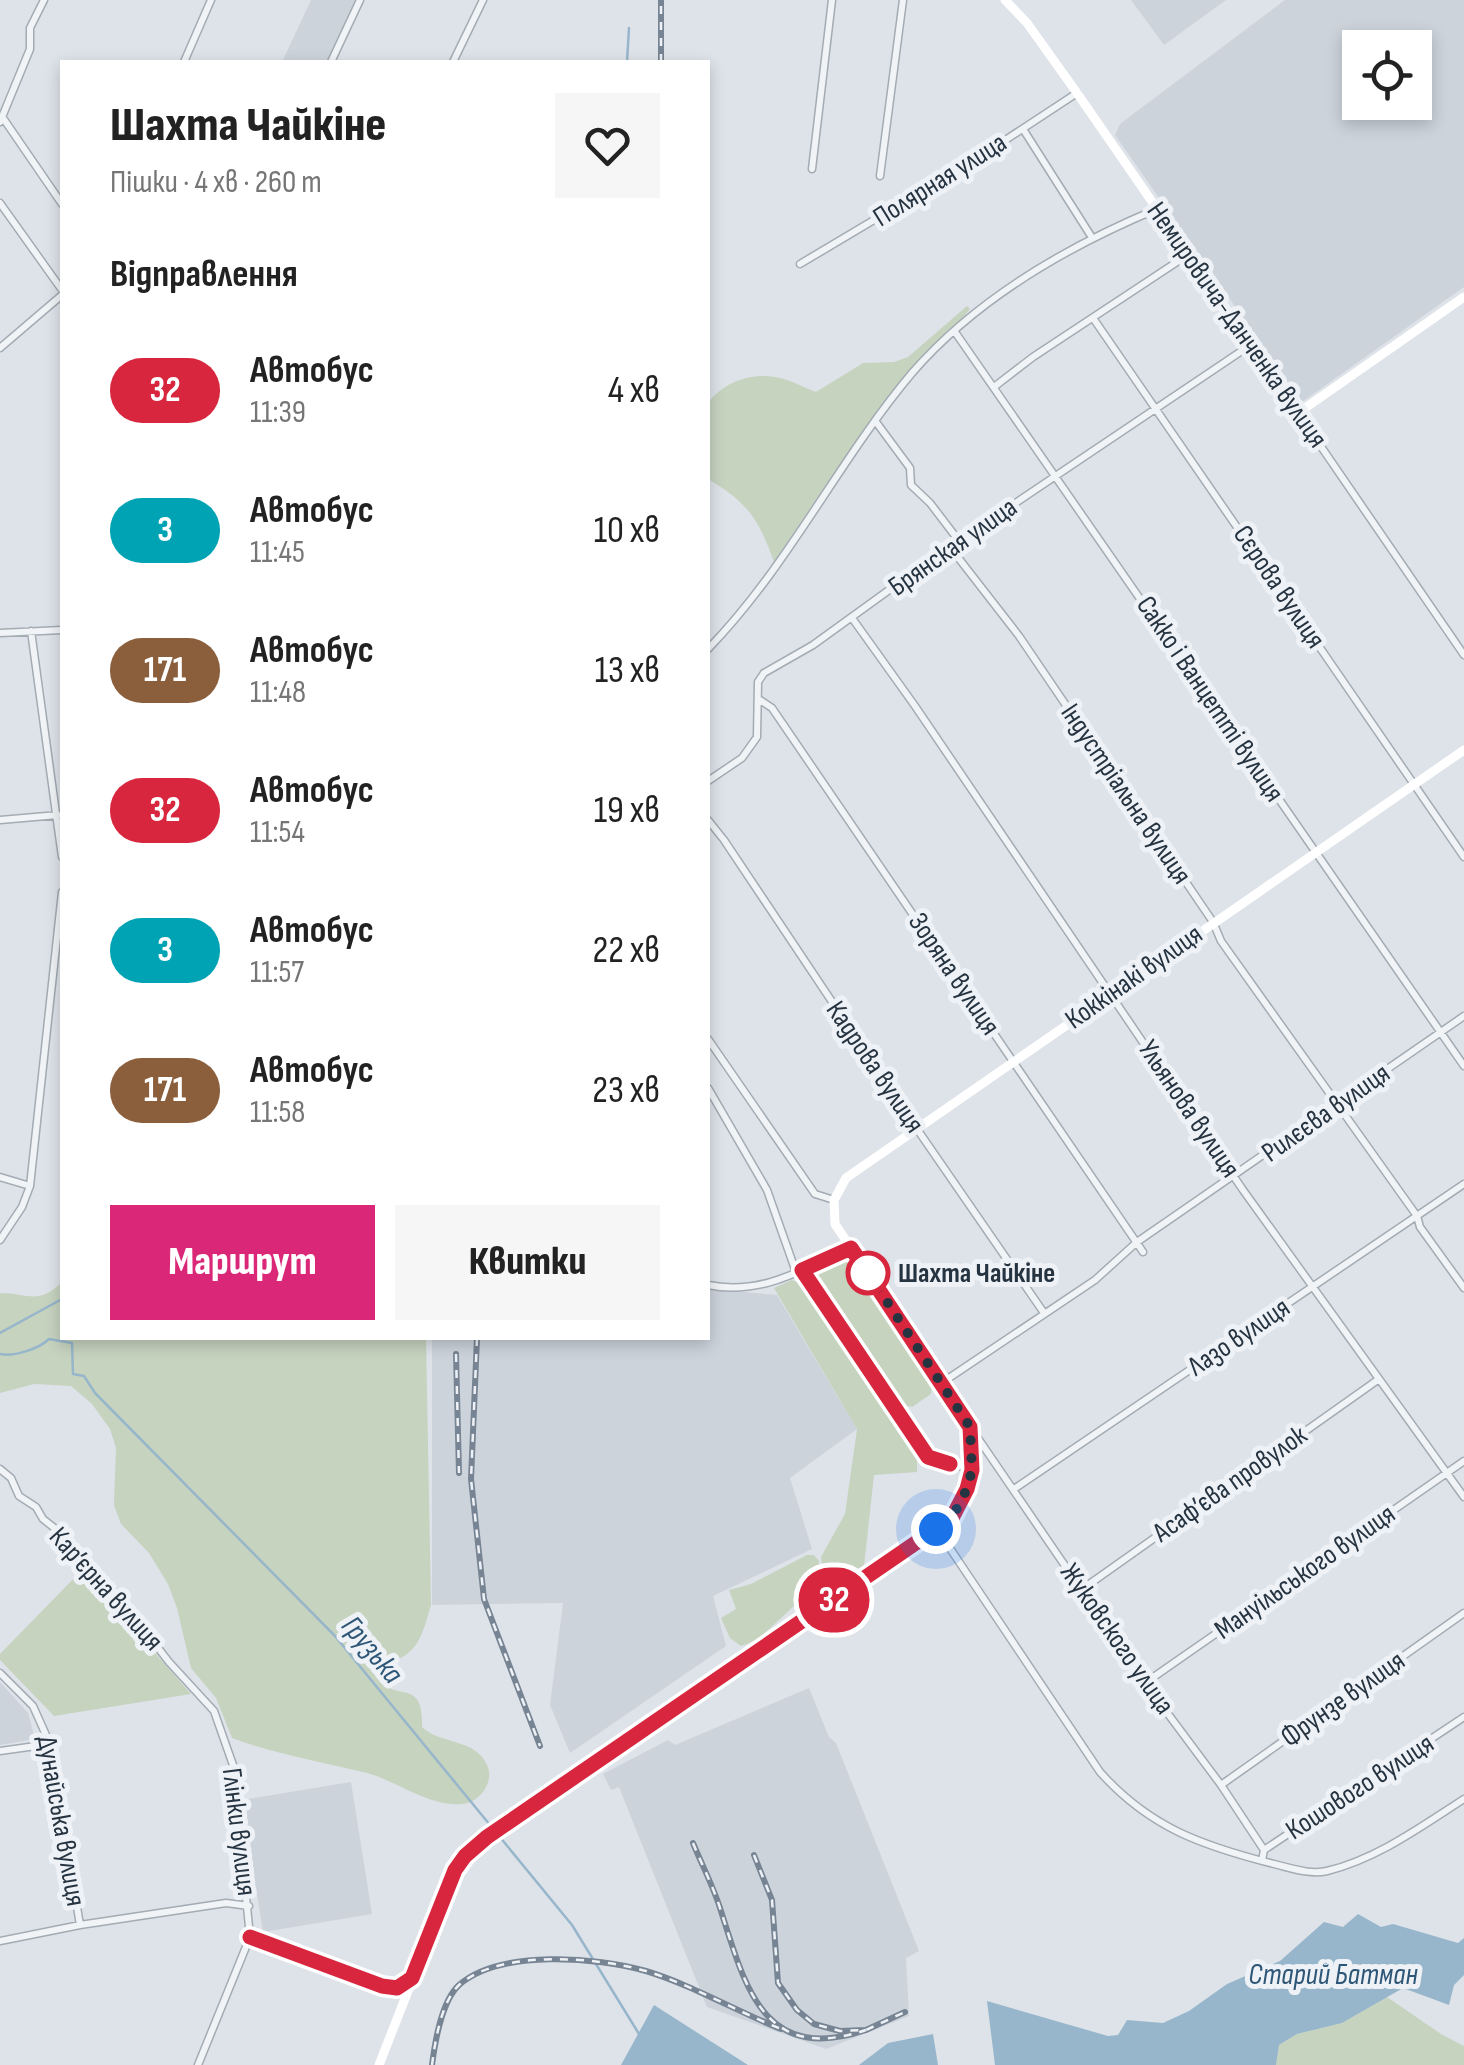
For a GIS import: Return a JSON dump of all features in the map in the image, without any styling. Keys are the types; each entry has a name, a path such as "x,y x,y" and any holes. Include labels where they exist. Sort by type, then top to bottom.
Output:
{"street":[{"path":"44,0 30,28 30,49 2,120 60,201"},
{"path":"185,60 212,0"},
{"path":"332,60 360,0"},
{"path":"455,60 483,0"},
{"path":"812,168 832,0"},
{"path":"880,176 903,0"},
{"name":"Немировича-Данченка вулиця","path":"1005,0 1028,23 1077,92 1464,655"},
{"name":"Полярная улица","path":"800,264 1077,92"},
{"path":"1023,129 1091,236"},
{"path":"0,204 60,289"},
{"path":"710,647 760,588 913,372 972,314 1091,236 1157,209"},
{"path":"994,387 1188,254"},
{"path":"0,348 60,294"},
{"path":"1298,413 1464,297"},
{"name":"Сєрова вулиця","path":"1093,318 1464,857"},
{"name":"Сакко і Ванцетті вулиця","path":"955,332 1464,1066"},
{"name":"Брянская улица","path":"710,780 742,758 757,737 758,682 764,674 852,618 925,564 953,551 959,541 1252,344"},
{"path":"876,422 910,468 911,485 930,502 959,541"},
{"name":"Індустріальна вулиця","path":"953,551 1018,636 1213,922 1221,941 1464,1288"},
{"name":"Ульянова вулиця","path":"852,618 1234,1177 1464,1497"},
{"path":"0,633 60,630"},
{"path":"31,632 60,836"},
{"name":"Зоряна вулиця","path":"760,700 772,708 1143,1252"},
{"name":"Коккінакі вулиця","path":"834,1200 846,1178 1464,750"},
{"path":"0,820 58,815"},
{"name":"Кадрова вулиця","path":"710,822 1044,1312"},
{"path":"0,1240 30,1186 60,910"},
{"name":"Рилєєва вулиця","path":"943,1382 1094,1280 1137,1242 1464,1016"},
{"path":"380,2065 455,1870 465,1856 487,1837 952,1518 972,1470 970,1427 835,1224 834,1200 815,1194 710,1042"},
{"path":"710,1091 767,1190 799,1271 928,1457 972,1470"},
{"path":"0,1176 30,1186"},
{"name":"Лазо вулиця","path":"1014,1489 1464,1184"},
{"path":"710,1284 761,1287 851,1248"},
{"name":"Асаф’єва провулок","path":"1081,1590 1379,1378"},
{"name":"Жуковского улица","path":"970,1427 1264,1850"},
{"name":"Мануільського вулиця","path":"1145,1682 1464,1461"},
{"name":"Кар’єрна вулиця","path":"0,1468 11,1478 20,1496 62,1534 113,1590 169,1662 214,1711"},
{"path":"936,1529 1112,1786 1170,1830 1262,1861 1323,1872 1400,1840 1464,1800"},
{"name":"Фрунзе вулиця","path":"1222,1785 1464,1614"},
{"name":"Дунайська вулиця","path":"0,1674 32,1706 50,1744 80,1925"},
{"name":"Глінки вулиця","path":"198,2065 250,1937 232,1765 214,1711"},
{"name":"Кошового вулиця","path":"1262,1861 1264,1850 1464,1717"},
{"path":"0,1751 50,1744"},
{"path":"0,1941 226,1903 249,1906"},
{"path":"250,1937 382,1986 397,1988 412,1978"}],"shaded area":[{"path":"311,0 358,0 330,60 283,60"},
{"path":"1131,0 1226,0 1164,45"},
{"path":"1285,0 1464,0 1464,287 1302,402 1115,135 1120,124"},
{"path":"710,1289 777,1295 857,1429 790,1478 812,1549 713,1596 726,1646 570,1753 550,1705 563,1603 432,1605 432,1340 710,1340"},
{"path":"0,1682 28,1713 35,1739 0,1745"},
{"path":"809,1688 829,1737 836,1743 919,1951 906,1958 909,2016 826,2049 707,2007 619,1787 611,1790 603,1774 668,1740 675,1745"},
{"path":"351,1782 372,1914 263,1932 242,1800"}],"green space":[{"path":"967,306 970,309 917,362 874,416 774,562 750,513 710,480 710,401 733,383 765,376 791,381 816,392 863,363 894,362 908,357"},
{"path":"839,1258 851,1259 933,1377 931,1394 912,1407 897,1403 816,1287 816,1267"},
{"path":"792,1280 808,1287 917,1448 917,1472 874,1475 864,1566 825,1587 821,1557 845,1514 857,1429 774,1288"},
{"path":"60,1284 60,1340 426,1340 431,1605 415,1646 401,1658 377,1667 374,1674 390,1688 413,1695 421,1711 422,1727 482,1756 489,1778 475,1800 462,1804 437,1802 367,1773 232,1738 216,1698 191,1668 168,1584 149,1553 121,1524 114,1505 116,1448 110,1429 92,1404 71,1386 34,1384 0,1393 0,1293 39,1296"},
{"path":"814,1555 819,1561 815,1596 794,1606 757,1640 741,1646 730,1638 721,1618 736,1609 729,1590 751,1584"},
{"path":"82,1570 191,1694 54,1716 0,1660 0,1654"},
{"path":"1387,1997 1464,2046 1464,2065 1276,2065 1279,2045 1297,2034 1342,2023"}],"water":[{"name":"Старий Батман","path":"1358,1914 1381,1927 1393,1924 1458,1943 1464,1938 1464,1975 1454,1985 1449,2005 1403,1988 1342,2023 1297,2034 1279,2045 1276,2065 995,2065 987,2001 1108,2036 1118,2035 1127,2020 1163,2023 1189,2011 1227,1984 1280,1961 1324,1922 1343,1927"},
{"path":"654,2005 748,2065 621,2065"},
{"path":"933,2034 938,2065 859,2065 888,2043"}],"waterway":[{"path":"627,60 629,28"},
{"path":"0,1333 60,1300"},
{"name":"Грузька","path":"0,1354 26,1351 49,1339 72,1343 73,1374 84,1376 95,1393 335,1636 572,1925 639,2034"}],"railway":[{"path":"661,0 661,60"},
{"path":"477,1340 471,1479 484,1599 540,1746"},
{"path":"456,1354 459,1473"},
{"path":"693,1843 739,1964 763,2011 781,2027 803,2037 831,2038 866,2030"},
{"path":"754,1855 772,1900 778,1983 797,2010 814,2024 840,2031 866,2030 905,2012"},
{"path":"432,2065 443,2012 459,1985 477,1973 523,1961 602,1962 646,1971 781,2029"}],"bus line":[{"name":"32","path":"250,1937 382,1986 397,1988 412,1978 455,1870 487,1837 952,1518 967,1489 972,1449 970,1427 943,1382 851,1248 802,1270 928,1457 950,1464"}],"place":[{"name":"Шахта Чайкіне","path":"868,1273"}],"route":[{"path":"868,1273 970,1427 972,1470 967,1489 952,1518 936,1529"}]}
